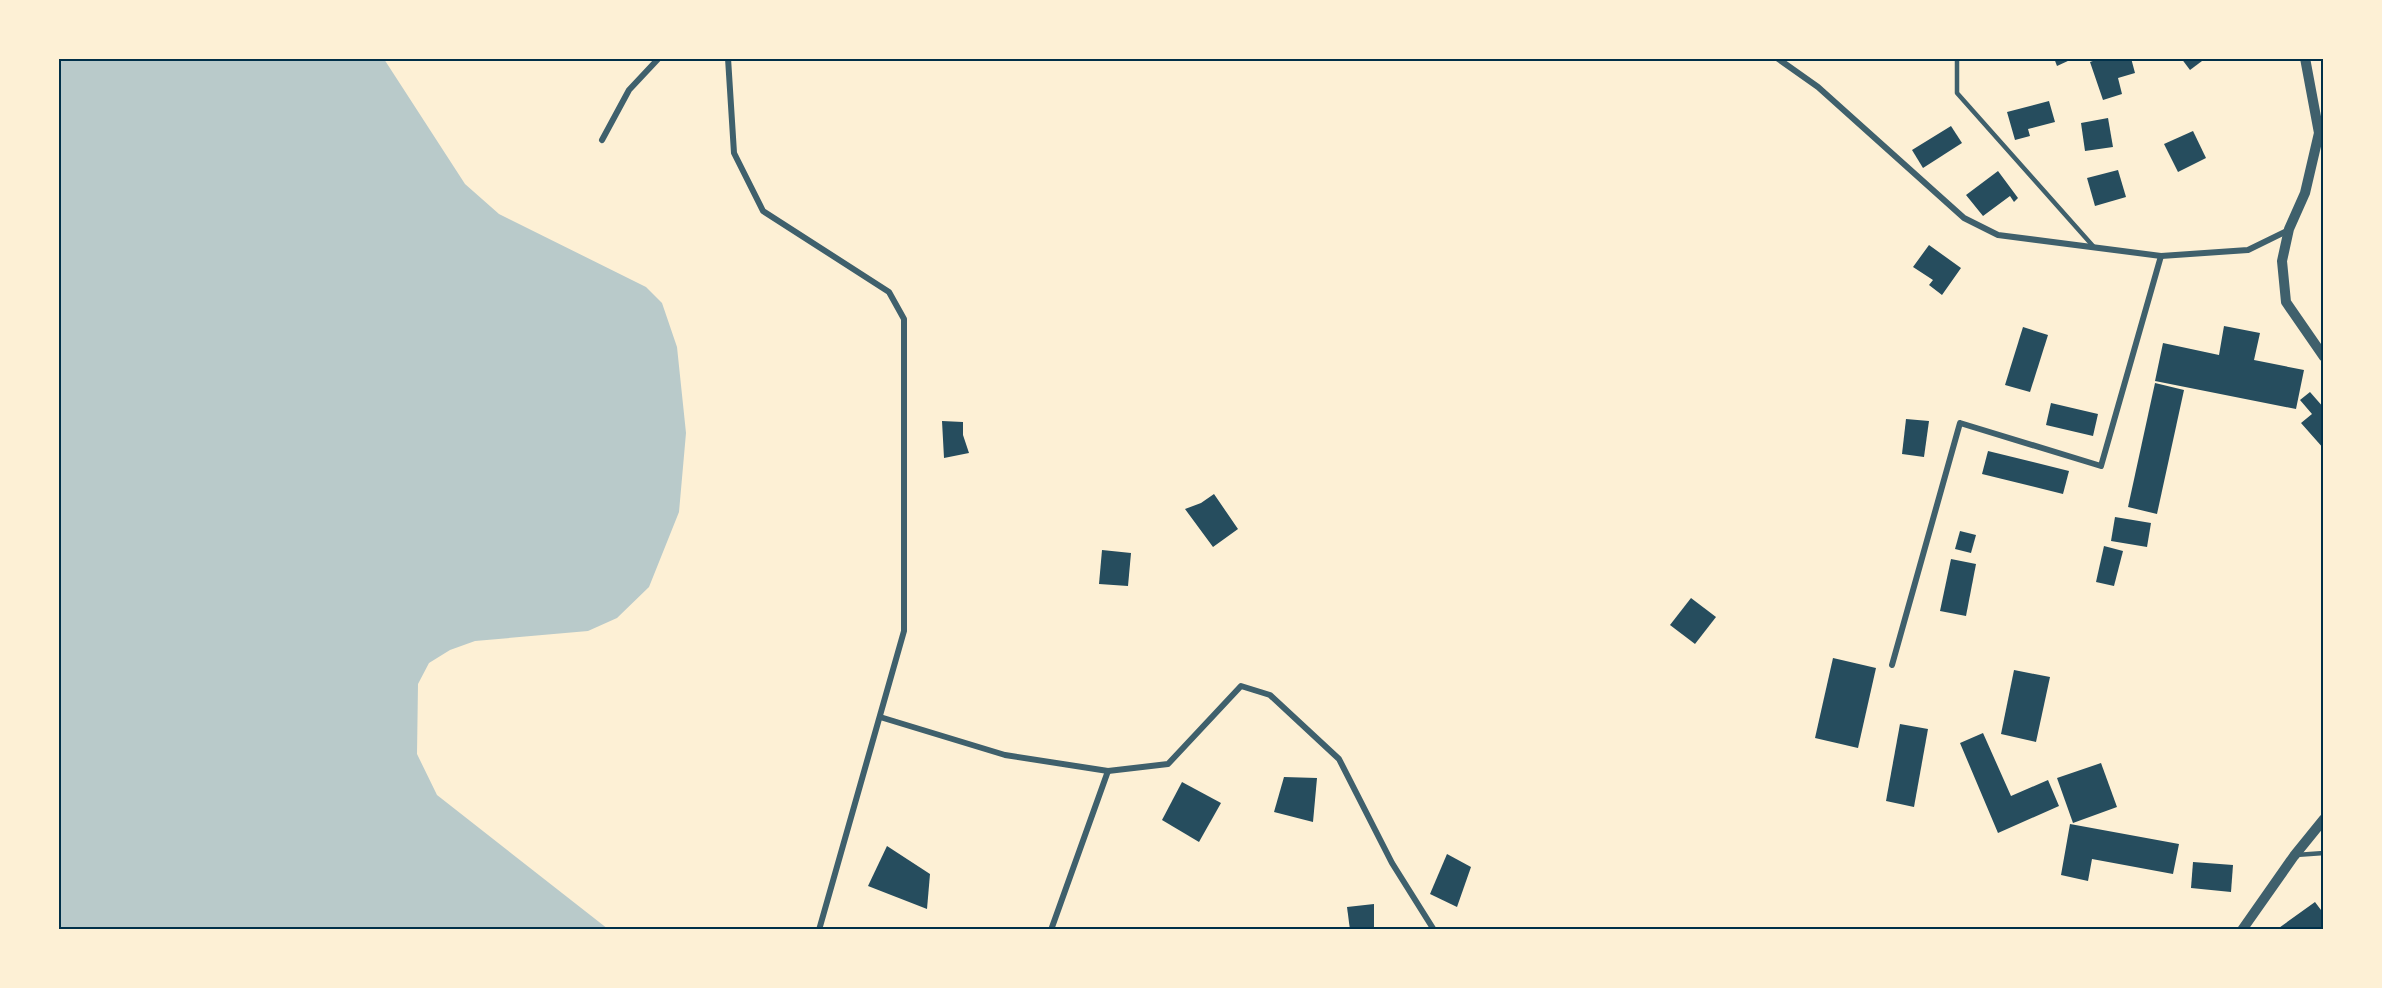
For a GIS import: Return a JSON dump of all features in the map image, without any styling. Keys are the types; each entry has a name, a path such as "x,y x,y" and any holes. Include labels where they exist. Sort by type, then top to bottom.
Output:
{"street":[{"path":"602,140 629,90 659,58"},
{"path":"728,58 734,153 763,211 889,292 904,319 904,631 819,930"},
{"path":"1777,58 1818,87 1964,218 1998,235 2161,256 2248,250 2289,230"},
{"path":"2305,58 2319,133 2305,193 2289,230 2282,261 2286,302 2324,357"},
{"path":"1892,665 1960,423 2102,466 2161,256"},
{"path":"880,717 1005,755 1108,771 1168,764 1241,686 1270,695 1339,759 1392,862 1434,930"},
{"path":"1051,930 1108,771"},
{"path":"2242,930 2294,856 2324,819"}],"lane":[{"path":"1957,58 1957,93 2094,248"},
{"path":"2294,856 2324,853"}],"shaded area":[{"path":"58,59 384,59 465,184 499,214 646,287 662,303 677,347 686,433 679,512 649,587 617,618 588,631 475,641 450,650 429,663 418,684 417,754 437,795 608,929 59,929"}],"building":[{"path":"2054,58 2069,58 2070,60 2057,66"},
{"path":"2101,58 2131,58 2135,73 2118,78 2122,94 2103,100 2090,62"},
{"path":"2181,58 2206,58 2190,70"},
{"path":"2049,101 2055,122 2028,129 2030,136 2015,140 2007,112"},
{"path":"2108,118 2113,147 2085,151 2081,123"},
{"path":"1951,126 1962,143 1923,168 1912,150"},
{"path":"2193,131 2206,158 2178,172 2164,144"},
{"path":"2118,170 2126,197 2095,206 2087,178"},
{"path":"1998,171 2018,198 2014,202 2010,196 1983,216 1966,195"},
{"path":"1929,245 1961,268 1942,295 1929,285 1933,280 1913,267"},
{"path":"2224,326 2260,333 2254,360 2304,370 2296,409 2155,381 2163,343 2219,355"},
{"path":"2023,327 2048,335 2030,392 2005,385"},
{"path":"2155,383 2184,390 2157,514 2128,507"},
{"path":"2310,392 2324,408 2324,449 2301,423 2312,414 2300,400"},
{"path":"2051,403 2098,414 2093,436 2046,425"},
{"path":"1906,419 1929,421 1924,457 1902,454"},
{"path":"942,421 963,422 963,435 969,453 944,458"},
{"path":"1988,451 2069,471 2063,494 1982,474"},
{"path":"1214,494 1238,529 1213,547 1185,509 1201,503"},
{"path":"2115,517 2151,523 2147,547 2111,541"},
{"path":"1960,531 1976,535 1971,553 1955,549"},
{"path":"2104,546 2123,551 2114,586 2096,582"},
{"path":"1102,550 1131,553 1128,586 1099,584"},
{"path":"1951,559 1976,564 1966,616 1940,611"},
{"path":"1691,598 1716,617 1695,644 1670,625"},
{"path":"1833,658 1876,668 1858,748 1815,738"},
{"path":"2014,670 2050,677 2036,742 2001,734"},
{"path":"1900,724 1928,729 1914,807 1886,801"},
{"path":"1983,733 2011,796 2048,780 2059,806 1998,833 1960,743"},
{"path":"2101,763 2117,807 2073,823 2057,778"},
{"path":"1284,777 1317,778 1313,822 1274,812"},
{"path":"1182,782 1221,803 1199,842 1162,820"},
{"path":"2070,824 2179,844 2173,874 2092,859 2088,881 2061,875"},
{"path":"887,846 930,874 927,909 868,886"},
{"path":"1447,854 1471,867 1457,907 1430,894"},
{"path":"2193,862 2233,865 2231,892 2191,888"},
{"path":"2315,902 2324,914 2324,930 2310,928 2276,930"},
{"path":"1374,904 1374,930 1350,930 1347,907"}]}
